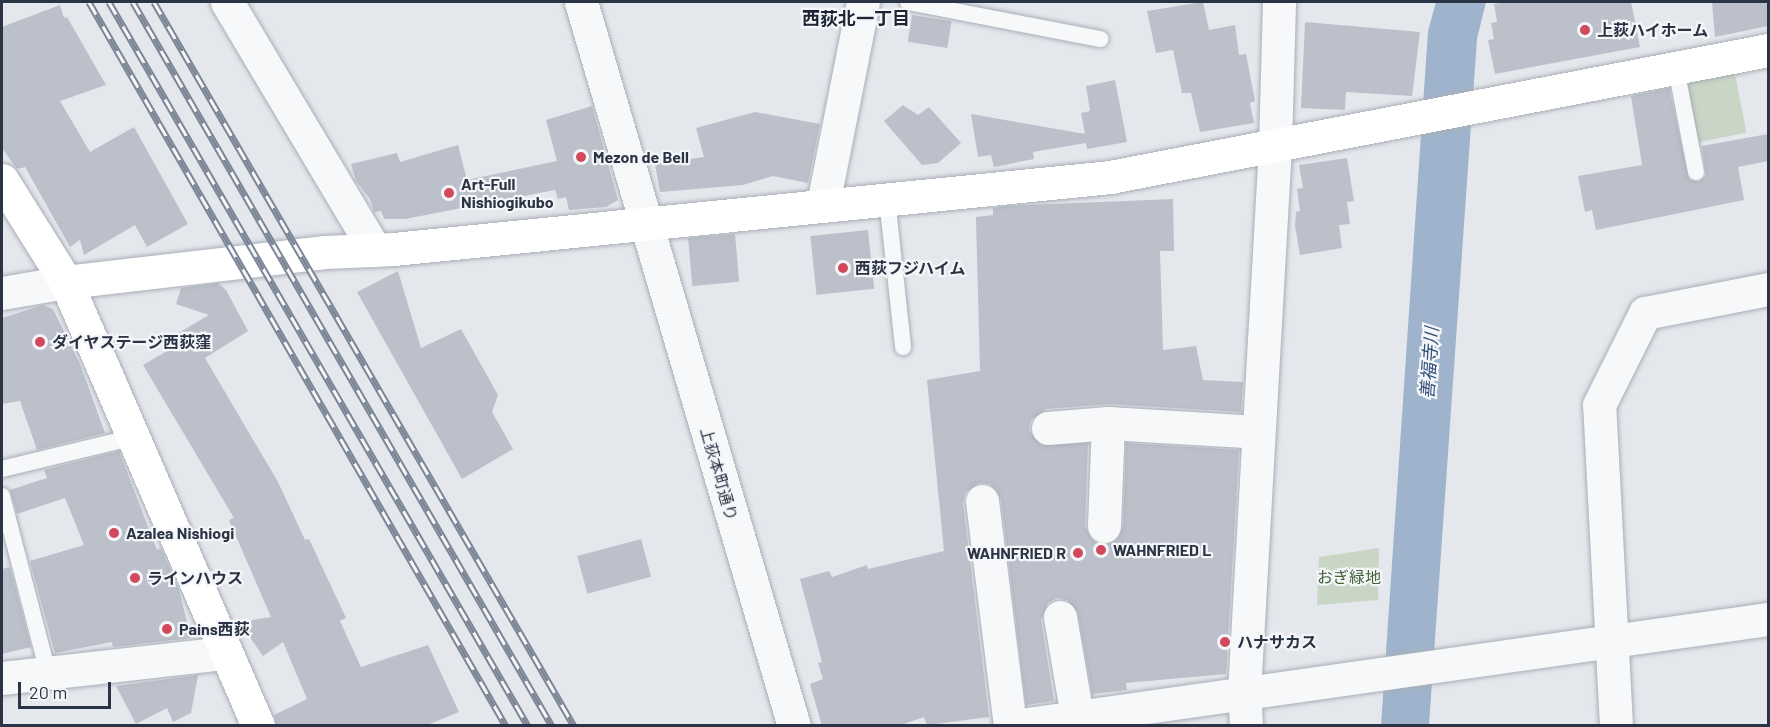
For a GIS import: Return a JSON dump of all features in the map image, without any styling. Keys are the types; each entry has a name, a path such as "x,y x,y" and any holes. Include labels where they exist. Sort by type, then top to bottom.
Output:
{"street":[{"path":"227,2 375,250"},
{"name":"上荻本町通り","path":"581,2 794,726"},
{"path":"823,204 863,2"},
{"path":"1246,726 1244,692 1275,146 1279,2"},
{"path":"2,293 66,282 325,252 375,250 1110,177 1768,50"},
{"path":"2,180 66,282 258,726"},
{"path":"1616,726 1599,405 1645,313 1768,289"},
{"path":"1048,428 1108,423 1258,432"},
{"path":"1104,526 1108,423"},
{"path":"982,501 1011,726 1768,619"},
{"path":"1060,617 1077,716"},
{"path":"2,678 225,653"}],"lane":[{"path":"908,2 1100,39"},
{"path":"1676,68 1696,172"},
{"path":"887,199 903,347"},
{"path":"2,469 134,437"},
{"path":"2,496 48,672"}],"green space":[{"path":"1734,69 1746,133 1698,142 1686,78"},
{"name":"おぎ緑地","path":"1379,548 1378,600 1317,605 1319,557"}],"water":[{"name":"善福寺川","path":"1436,2 1486,2 1477,39 1429,725 1381,726 1428,31"}],"building":[{"path":"1203,2 1209,30 1235,25 1239,55 1246,54 1255,101 1250,103 1254,123 1200,132 1191,93 1182,93 1173,50 1156,53 1147,11"},
{"path":"1506,2 1631,2 1640,47 1495,74 1488,40 1494,39 1491,23 1497,22 1494,4"},
{"path":"1712,2 1768,2 1768,26 1715,37"},
{"path":"60,5 64,18 67,17 106,85 60,101 90,152 134,127 188,224 147,247 135,225 84,255 80,240 70,247 25,167 17,169 2,148 2,27"},
{"path":"912,15 952,21 947,48 908,42"},
{"path":"1305,22 1420,32 1412,96 1346,92 1345,110 1301,108"},
{"path":"1115,80 1127,142 1087,149 1086,143 1033,152 1034,159 994,167 991,155 978,157 971,114 1085,134 1081,113 1090,111 1086,86"},
{"path":"1669,88 1689,179 1699,182 1706,176 1702,146 1768,134 1768,161 1738,167 1744,200 1596,230 1592,210 1585,212 1578,176 1642,165 1631,96"},
{"path":"903,105 918,115 929,107 961,143 938,163 922,165 884,121"},
{"path":"592,106 618,200 606,207 569,210 566,197 558,199 555,190 405,219 384,219 381,211 374,212 370,199 356,181 351,164 397,153 400,162 458,145 467,180 557,161 546,120"},
{"path":"755,112 820,124 808,183 773,176 743,185 660,192 655,164 704,157 696,128"},
{"path":"1347,158 1354,201 1347,202 1350,224 1339,225 1342,248 1300,255 1295,226 1296,212 1300,211 1297,189 1303,188 1299,165"},
{"path":"1173,199 1174,251 1160,251 1163,350 1196,346 1203,380 1243,382 1241,412 1109,404 1046,409 1031,420 1029,430 1041,445 1088,443 1085,526 1094,541 1103,545 1113,542 1123,527 1126,443 1239,450 1226,674 1126,683 1127,690 1092,694 1078,613 1067,600 1057,598 1048,603 1041,620 1054,701 1026,705 1001,499 990,484 979,483 965,493 963,503 989,717 927,725 924,717 898,726 822,726 810,684 823,679 818,663 822,662 800,579 829,571 832,577 867,565 868,569 944,551 927,380 980,371 976,217 993,215 993,208 1006,206"},
{"name":"西荻フジハイム","path":"868,230 874,289 816,295 810,236"},
{"path":"735,234 739,282 692,286 688,238"},
{"path":"398,271 421,348 461,329 498,395 492,412 513,449 462,479 357,292"},
{"path":"218,283 226,290 248,331 205,358 278,482 305,540 309,539 346,618 340,621 361,667 428,645 459,712 425,726 276,726 274,715 307,699 283,642 263,656 251,639 247,621 271,617 229,520 234,518 143,365 174,347 168,339 209,315 176,304 181,288"},
{"path":"43,305 53,309 80,364 105,433 37,450 20,401 2,404 2,318"},
{"path":"119,451 157,550 161,548 179,590 191,638 113,647 112,642 55,653 30,561 84,545 65,498 17,514 10,490 47,478 44,470"},
{"path":"641,539 651,577 587,594 577,556"},
{"path":"10,567 31,647 2,654 2,569"},
{"path":"198,675 191,713 173,722 167,708 136,724 116,686"}],"railway":[{"path":"89,2 506,726"},
{"path":"109,2 528,726"},
{"path":"133,2 552,726"},
{"path":"154,2 574,726"}],"place":[{"name":"上荻ハイホーム","path":"1585,30"},
{"name":"Mezon de Bell","path":"581,157"},
{"name":"Art-Full Nishiogikubo","path":"449,193"},
{"name":"西荻フジハイム","path":"843,268"},
{"name":"ダイヤステージ西荻窪","path":"40,342"},
{"name":"Azalea Nishiogi","path":"114,533"},
{"name":"WAHNFRIED L","path":"1101,550"},
{"name":"WAHNFRIED R","path":"1078,553"},
{"name":"ラインハウス","path":"135,578"},
{"name":"Pains西荻","path":"167,629"},
{"name":"ハナサカス","path":"1225,642"}],"district":[{"name":"西荻北一丁目","path":"856,18"}]}
